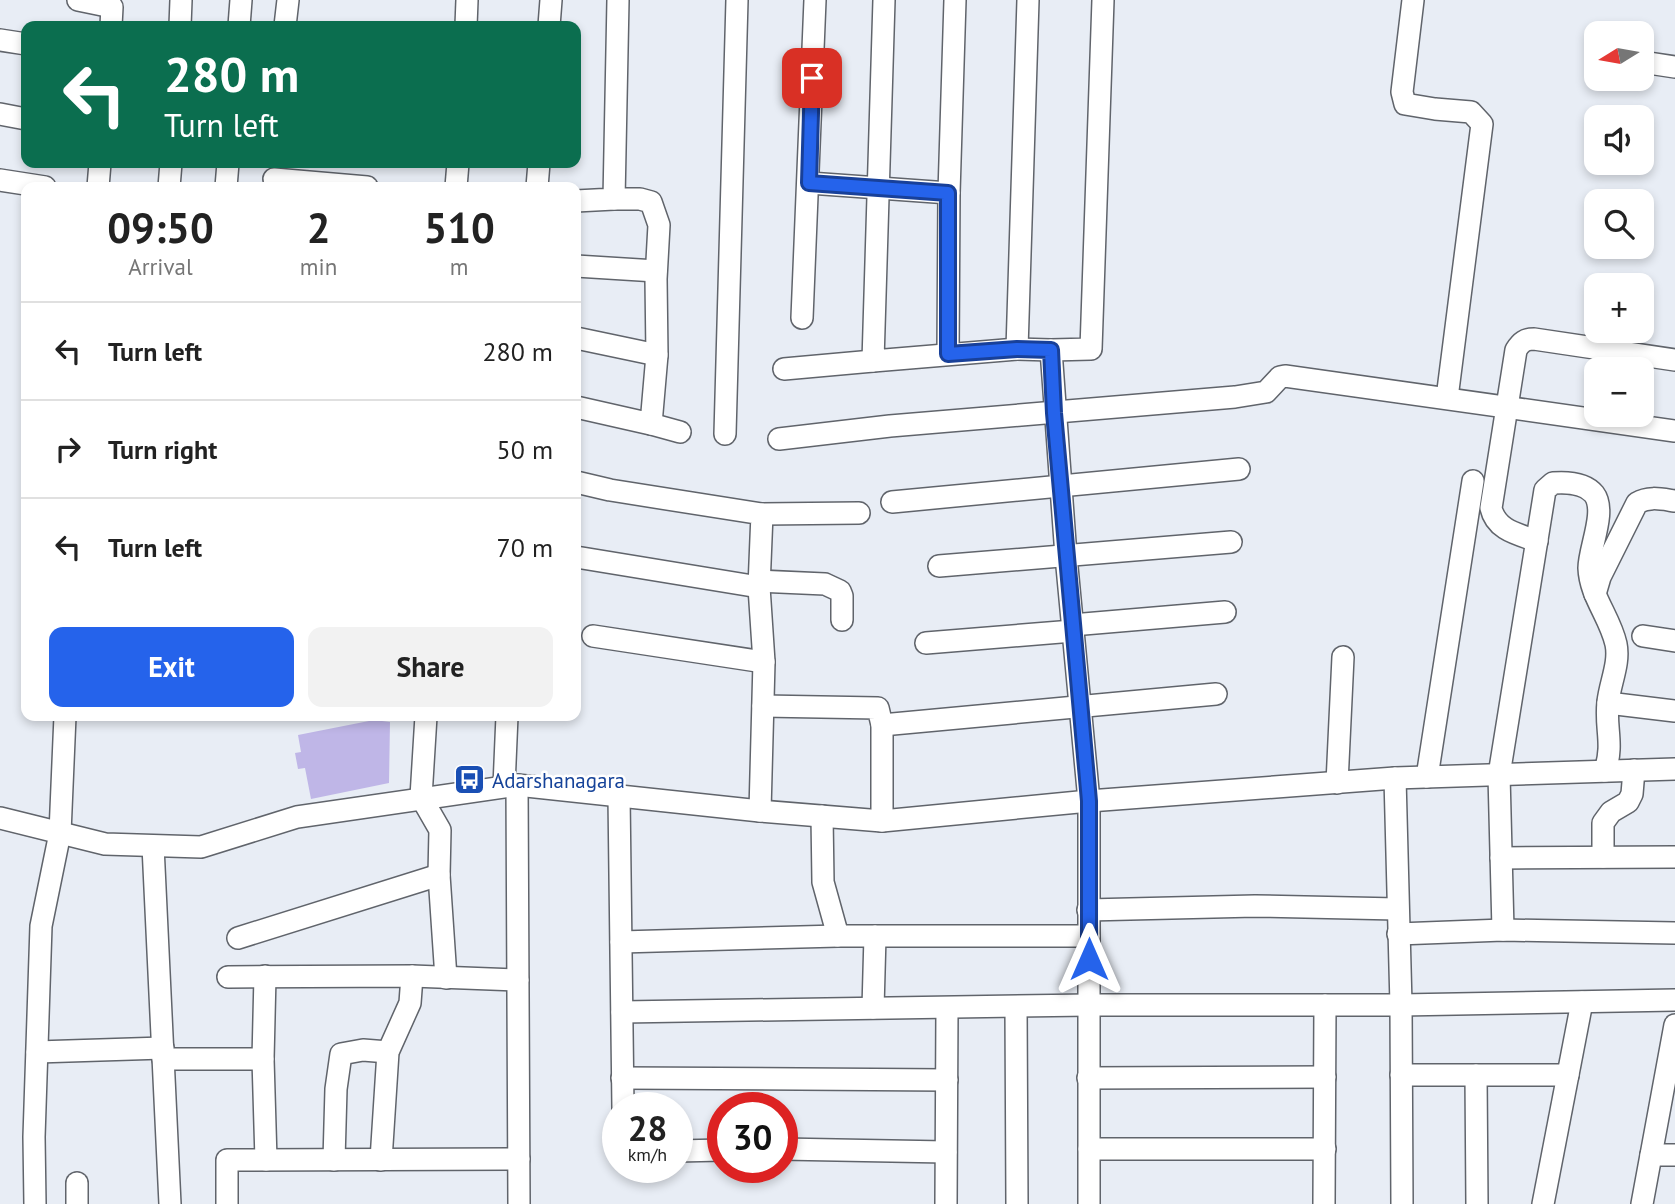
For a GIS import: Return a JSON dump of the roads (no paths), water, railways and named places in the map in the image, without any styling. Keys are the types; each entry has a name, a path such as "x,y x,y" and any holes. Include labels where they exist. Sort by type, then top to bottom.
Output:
{"street":[{"path":"78,0 112,7 111,21"},
{"path":"180,21 181,0"},
{"path":"239,21 241,0"},
{"path":"286,21 288,0"},
{"path":"466,21 467,0"},
{"path":"549,21 551,0"},
{"path":"614,199 618,0"},
{"path":"725,434 737,0"},
{"path":"802,318 815,0"},
{"path":"873,361 884,0"},
{"path":"948,354 948,193 955,0"},
{"path":"1017,349 1028,0"},
{"path":"784,369 1017,349 1091,349 1102,0"},
{"path":"1413,0 1402,92 1405,104 1471,112 1482,124 1447,398"},
{"path":"0,40 21,43"},
{"path":"1654,64 1675,67"},
{"path":"0,114 21,118"},
{"path":"274,176 325,182"},
{"path":"0,180 21,183"},
{"path":"809,183 948,193"},
{"path":"581,201 640,199 651,202 659,225 656,271 657,355 651,424"},
{"path":"581,266 656,271"},
{"path":"581,339 657,355"},
{"path":"1536,541 1506,530 1497,522 1491,508 1516,350 1526,339 1675,360"},
{"path":"1051,350 1060,485 1089,801 1089,1204"},
{"path":"779,439 890,426 1256,394 1266,392 1284,376 1675,431"},
{"path":"581,408 680,432"},
{"path":"892,502 1239,469"},
{"path":"1427,778 1473,481"},
{"path":"581,483 762,514 859,513"},
{"path":"1503,930 1499,775 1536,541 1545,489 1549,485 1580,485 1594,494 1599,512 1589,560 1590,574 1594,594 1615,641 1617,654 1608,703 1607,718 1611,743 1605,771"},
{"path":"1594,594 1637,503 1654,498 1675,502"},
{"path":"760,811 764,706 759,584 762,514"},
{"path":"939,566 1231,542"},
{"path":"581,559 759,584 825,584 834,587 842,596 842,620"},
{"path":"926,643 1225,612"},
{"path":"593,636 764,662"},
{"path":"1643,636 1675,641"},
{"path":"1336,783 1343,657"},
{"path":"882,725 1216,694"},
{"path":"1608,703 1675,711"},
{"path":"764,706 878,708 882,725 882,821"},
{"path":"35,1204 34,1137 41,926 60,833 65,721"},
{"path":"426,721 421,797 440,830 439,875 446,978"},
{"path":"507,721 518,980 519,1204"},
{"path":"0,818 105,844 201,847 298,817 510,785 882,821 1089,801 1395,778 1675,769"},
{"path":"1603,858 1602,823 1611,812 1628,802 1632,794 1634,770"},
{"path":"1395,778 1401,1005 1402,1204"},
{"path":"619,796 622,1092"},
{"path":"821,816 823,882 838,936"},
{"path":"153,845 170,1204"},
{"path":"1501,858 1675,857"},
{"path":"238,938 439,875"},
{"path":"1088,910 1255,906 1397,909"},
{"path":"1398,934 1503,930 1675,933"},
{"path":"621,942 838,936 1088,936"},
{"path":"873,1008 875,936"},
{"path":"265,976 263,1059 266,1160"},
{"path":"228,977 412,976 518,980"},
{"path":"381,1160 388,1052 410,1003 412,976"},
{"path":"622,1012 1675,1000"},
{"path":"1543,1204 1582,1002"},
{"path":"1324,1204 1325,1005"},
{"path":"1016,1007 1017,1204"},
{"path":"946,1204 947,1009"},
{"path":"1642,1204 1671,1070 1675,1025"},
{"path":"334,1160 336,1089 341,1054 363,1050 388,1052"},
{"path":"37,1052 163,1053 263,1059"},
{"path":"1401,1075 1568,1075"},
{"path":"1476,1075 1476,1204"},
{"path":"1088,1077 1325,1077"},
{"path":"622,1078 947,1080"},
{"path":"798,1149 946,1152"},
{"path":"1090,1149 1325,1149"},
{"path":"1651,1155 1675,1155"},
{"path":"227,1204 227,1160 519,1159"}],"place":[{"name":"Adarshanagara","path":"469,780"}]}
